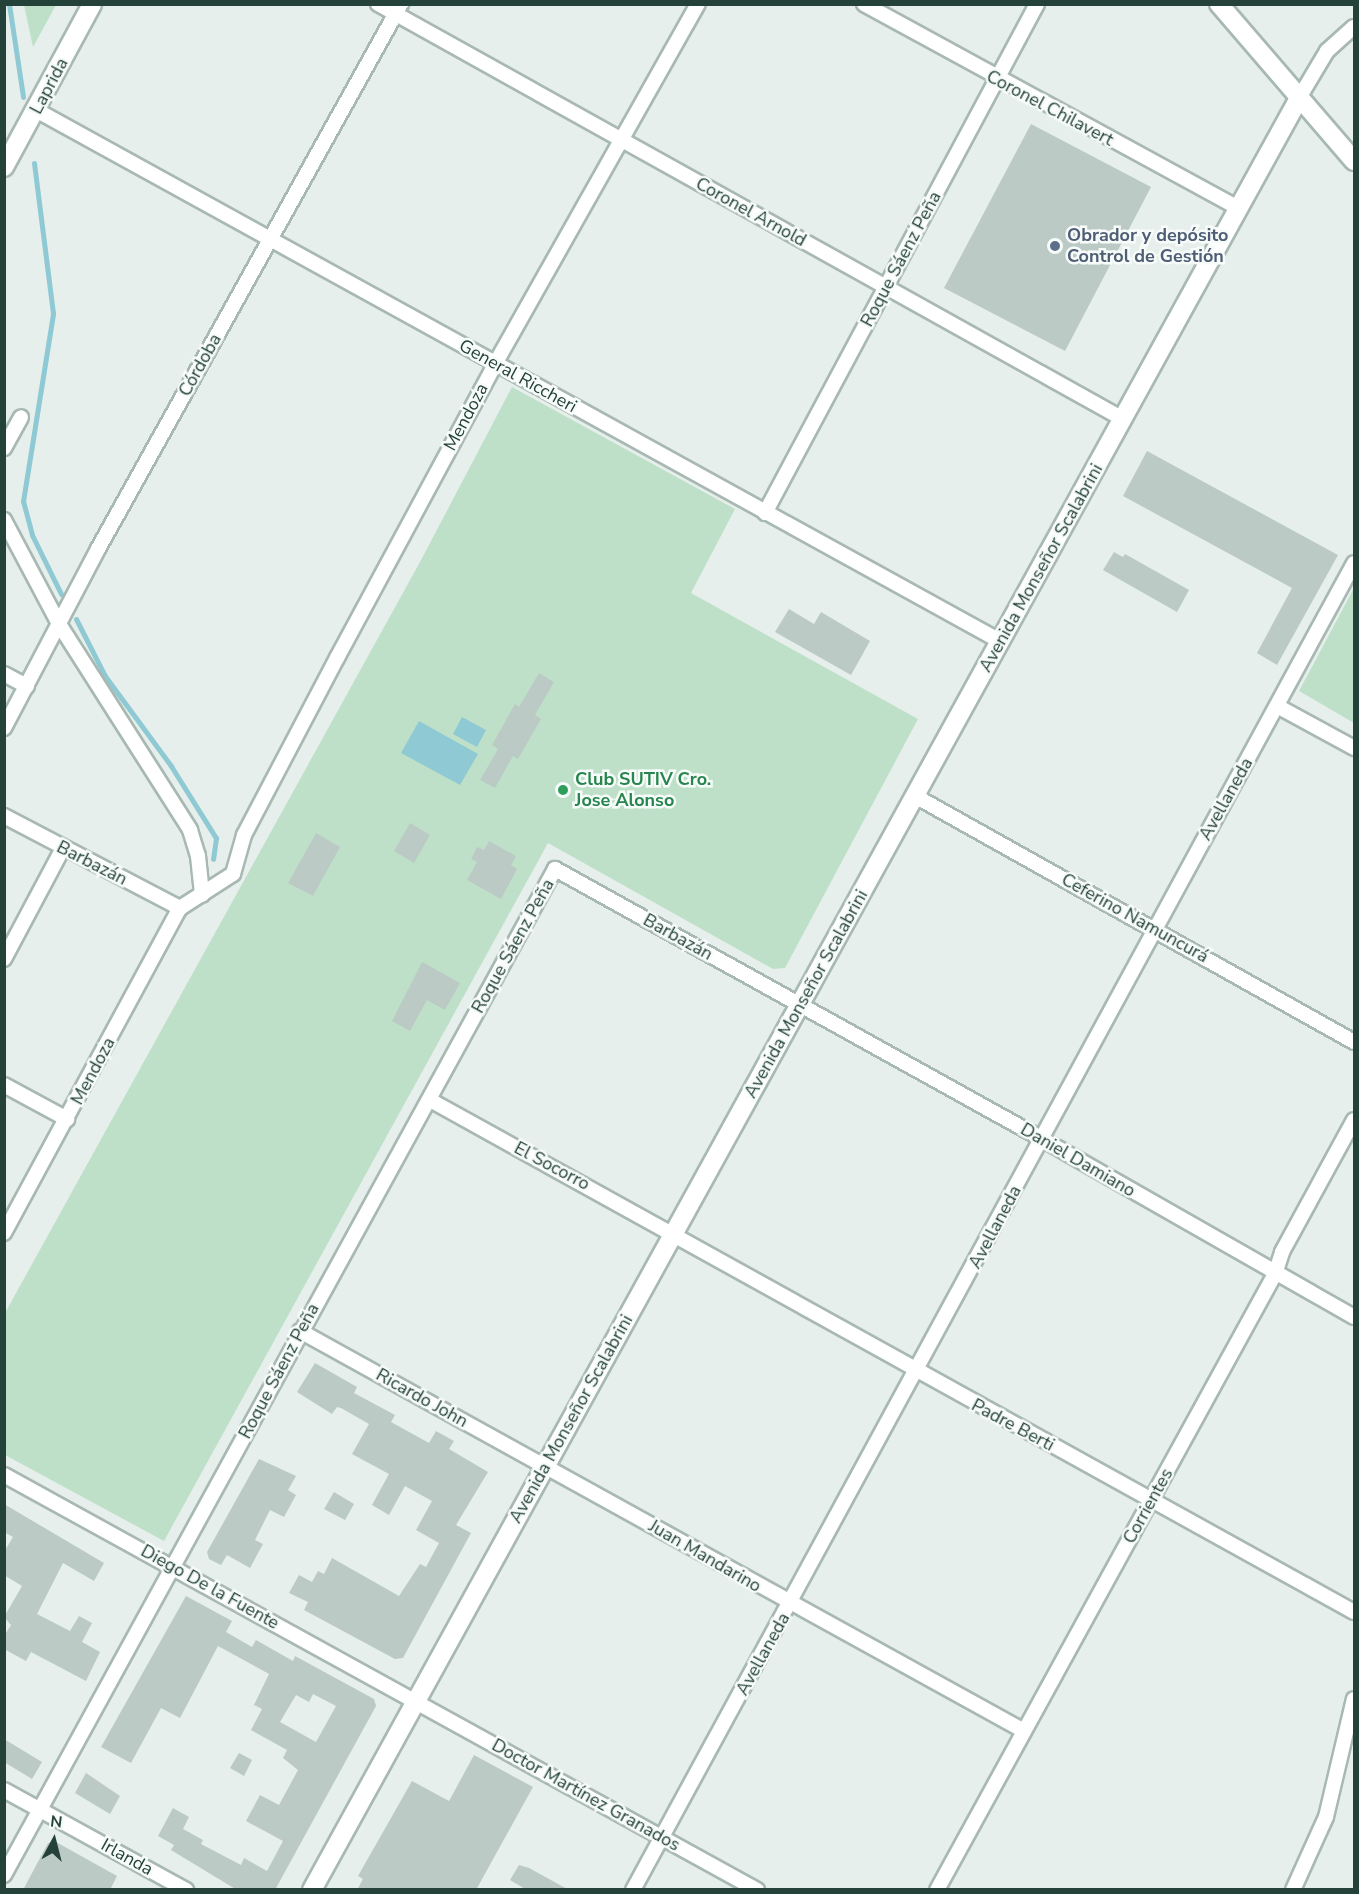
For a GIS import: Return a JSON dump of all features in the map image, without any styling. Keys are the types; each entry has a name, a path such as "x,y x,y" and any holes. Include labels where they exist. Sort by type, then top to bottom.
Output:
{"main road":[{"name":"Laprida","path":"4,167 10,146 36,110 93,4"},
{"path":"1219,4 1354,161"},
{"name":"Avenida Monseñor Scalabrini","path":"312,1890 1299,98"}],"street":[{"name":"Coronel Arnold","path":"378,4 398,9 620,139 1124,419"},
{"name":"Mendoza","path":"4,1233 180,908 233,874 244,835 495,364 698,4"},
{"name":"Coronel Chilavert","path":"864,4 995,79 1238,208"},
{"name":"Roque Sáenz Peña","path":"765,513 1036,4"},
{"name":"Córdoba","path":"4,728 398,9"},
{"path":"1299,98 1327,51 1354,27"},
{"name":"General Riccheri","path":"36,110 1000,641"},
{"path":"4,448 21,417"},
{"path":"4,520 59,624 190,830 198,856 202,895"},
{"name":"Avellaneda","path":"633,1890 917,1373 1155,928 1354,563"},
{"path":"4,674 27,686"},
{"path":"1277,706 1354,748"},
{"name":"Ceferino Namuncurá","path":"915,796 1155,928 1354,1042"},
{"name":"Barbazán","path":"4,816 180,908"},
{"path":"4,959 63,848"},
{"name":"Roque Sáenz Peña","path":"4,1875 555,869"},
{"name":"Barbazán","path":"555,869 801,1005"},
{"name":"Daniel Damiano","path":"801,1005 1354,1317"},
{"path":"4,1085 67,1119"},
{"name":"El Socorro","path":"430,1100 675,1233"},
{"name":"Corrientes","path":"937,1890 1275,1274 1282,1252 1354,1120"},
{"name":"Padre Berti","path":"675,1233 917,1373 1354,1612"},
{"name":"Ricardo John","path":"300,1331 545,1466"},
{"name":"Juan Mandarino","path":"545,1466 790,1605 1024,1731"},
{"name":"Diego De la Fuente","path":"4,1475 174,1566 415,1700"},
{"path":"1293,1890 1326,1817 1354,1698"},
{"name":"Doctor Martínez Granados","path":"415,1700 757,1890"},
{"name":"Irlanda","path":"4,1790 186,1890"}],"green space":[{"path":"24,5 56,5 33,47"},
{"path":"512,387 735,509 691,593 918,719 785,968 773,969 548,843 164,1541 5,1455 5,1313 420,562"},
{"path":"1354,588 1354,723 1299,691"}],"water":[{"path":"462,717 486,730 477,747 453,734"},
{"path":"419,721 478,754 460,785 401,753"}],"building":[{"path":"1031,124 1151,187 1065,351 944,288"},
{"path":"1147,451 1338,555 1277,665 1257,653 1292,588 1123,496"},
{"path":"1114,552 1123,557 1125,554 1189,590 1177,612 1103,570"},
{"path":"789,609 814,624 821,612 870,641 851,675 775,632"},
{"path":"539,673 554,682 535,715 541,719 518,759 513,756 495,788 480,780 498,749 492,745 515,704 519,707"},
{"path":"410,823 430,835 414,863 394,851"},
{"path":"316,833 340,847 313,896 288,883"},
{"path":"489,841 516,856 511,865 517,869 501,899 467,880 477,862 471,859 477,847 484,850"},
{"path":"422,962 460,983 445,1010 427,1000 410,1031 392,1021"},
{"path":"315,1363 357,1387 354,1393 395,1415 391,1422 429,1443 436,1431 454,1441 449,1449 488,1472 456,1525 471,1533 403,1658 395,1659 304,1610 308,1602 289,1593 299,1575 312,1582 318,1571 324,1574 332,1558 399,1596 420,1564 426,1567 439,1543 416,1530 432,1501 405,1486 389,1515 372,1505 389,1474 352,1454 369,1424 341,1408 337,1407 332,1414 297,1392"},
{"path":"259,1459 296,1476 288,1490 296,1495 284,1517 270,1510 255,1540 263,1544 250,1568 227,1555 221,1565 209,1559 207,1552"},
{"path":"334,1492 354,1504 345,1520 324,1509"},
{"path":"4,1504 104,1563 94,1581 63,1563 37,1614 70,1631 79,1616 92,1623 82,1642 100,1652 86,1681 31,1652 26,1661 4,1649 4,1636 11,1625 4,1617 22,1586 4,1575 4,1552 13,1537 4,1532"},
{"path":"186,1596 232,1621 226,1632 252,1647 256,1640 293,1661 295,1656 374,1699 376,1706 275,1890 237,1890 171,1850 174,1845 158,1836 173,1808 189,1817 183,1829 203,1840 201,1844 241,1865 244,1858 267,1871 283,1841 246,1821 260,1795 279,1805 298,1770 283,1758 287,1750 251,1730 262,1709 254,1705 269,1674 218,1646 180,1718 161,1708 131,1763 101,1747","holes":["313,1694 336,1706 316,1742 280,1722 296,1695 309,1702"]},
{"path":"4,1739 42,1762 32,1779 4,1762"},
{"path":"239,1753 252,1760 244,1776 230,1768"},
{"path":"474,1755 533,1787 476,1890 357,1890 363,1879 358,1876 412,1781 449,1801"},
{"path":"86,1773 120,1796 110,1814 75,1793"},
{"path":"56,1842 117,1876 110,1890 23,1890 48,1843"},
{"path":"519,1865 569,1890 527,1890 510,1880"}],"waterway":[{"path":"9,4 23,97"},
{"path":"34,163 53,314 23,501 32,535 61,594"},
{"path":"76,619 105,676 171,766 216,838 213,859"}],"place":[{"name":"Obrador y depósito Control de Gestión","path":"1055,246"},
{"name":"Club SUTIV Cro. Jose Alonso","path":"563,790"}]}
